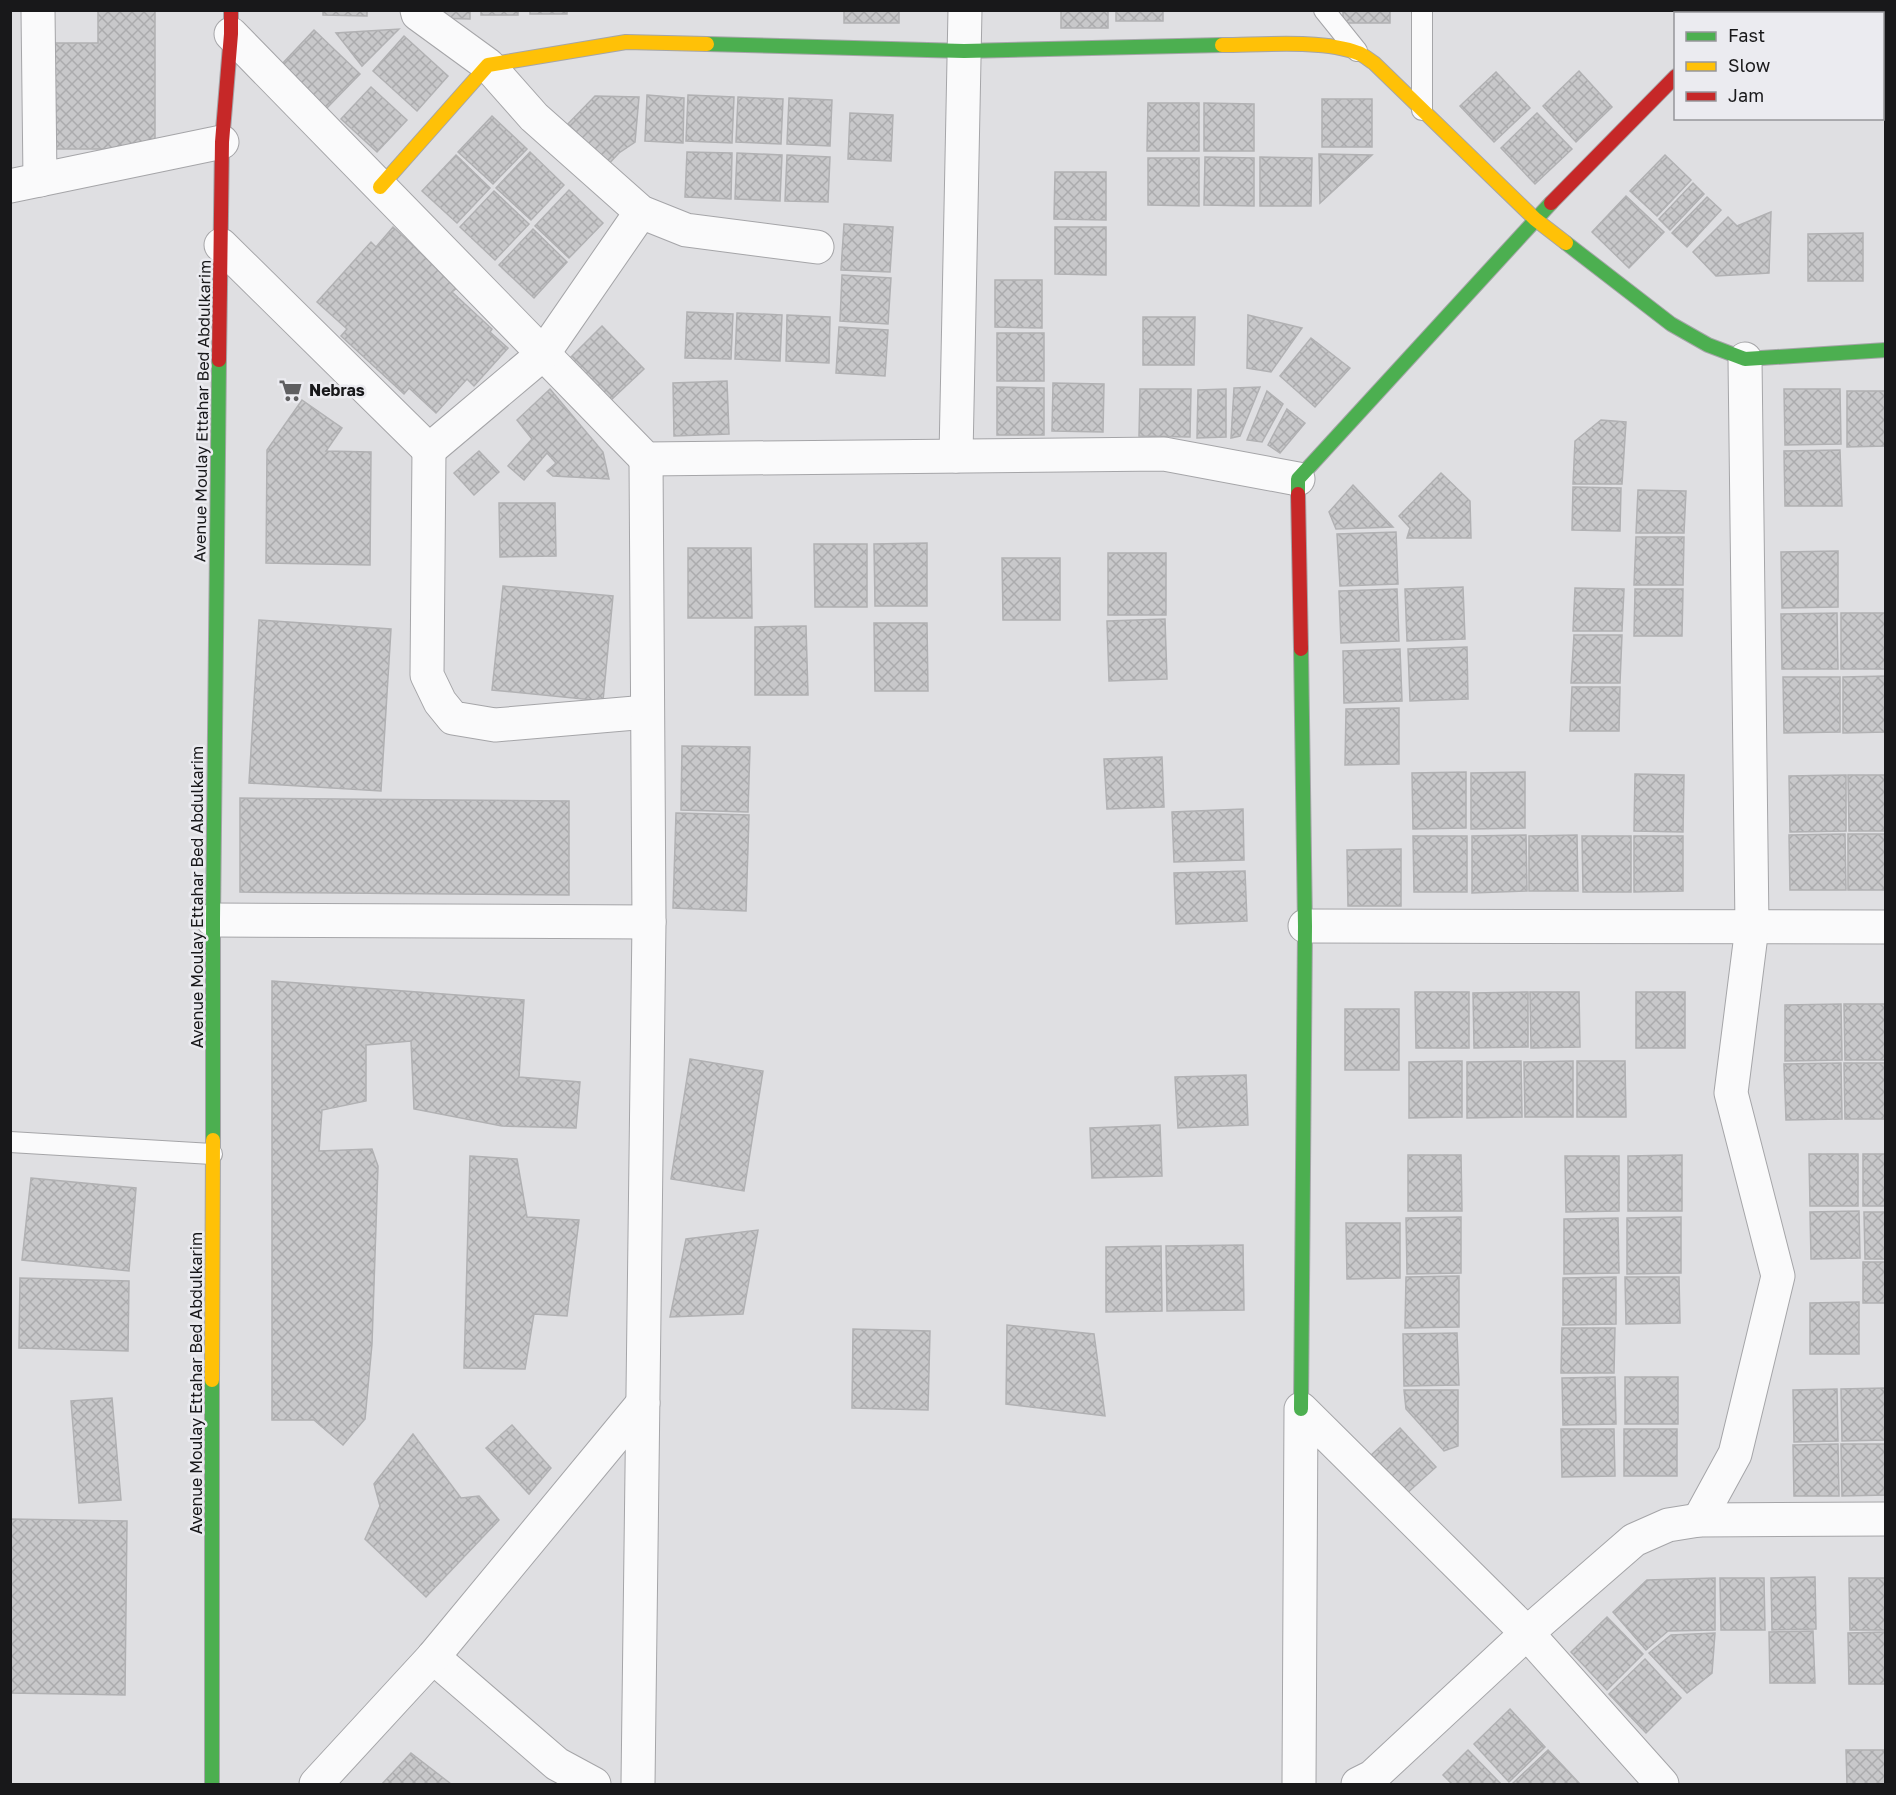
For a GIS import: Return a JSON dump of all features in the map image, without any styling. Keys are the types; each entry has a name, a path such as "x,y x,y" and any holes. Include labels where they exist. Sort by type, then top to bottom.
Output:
{"street":[{"path":"38,10 25,183 222,142"},
{"path":"417,10 418,14 488,65 534,117 641,212 686,230 818,248"},
{"path":"956,456 965,10"},
{"path":"231,22 380,187 646,459 649,922 638,1785"},
{"name":"Avenue Moulay Ettahar Bed Abdulkarim","path":"212,1785 213,920 222,142 231,22"},
{"path":"380,187 488,65 626,42 964,51 1287,44 1333,47 1359,53 1374,63 1535,219 1671,324 1708,345 1745,358 1886,350"},
{"path":"1299,1785 1305,926 1298,479 1535,219 1674,78"},
{"path":"429,450 543,354 641,212"},
{"path":"221,245 429,450 426,675 440,702 453,718 495,725 647,712"},
{"path":"1698,1520 1735,1454 1778,1276 1731,1093 1752,927 1745,358"},
{"path":"646,459 1164,454 1298,479"},
{"path":"213,920 649,922"},
{"path":"1305,926 1886,927"},
{"path":"316,1785 434,1657 642,1402"},
{"path":"1301,1409 1527,1633 1662,1785"},
{"path":"1358,1785 1371,1778 1527,1633 1634,1540 1668,1525 1698,1520 1886,1519"},
{"path":"434,1657 557,1764 594,1785"}],"lane":[{"path":"1324,10 1359,53"},
{"path":"1422,10 1422,110"},
{"path":"10,1142 212,1154"}],"building":[{"path":"98,10 155,10 155,149 48,149 48,43 98,43"},
{"path":"323,10 367,10 367,16 323,15"},
{"path":"433,10 470,10 470,19 433,18"},
{"path":"481,10 518,10 518,15 481,15"},
{"path":"530,10 567,10 567,14 530,14"},
{"path":"844,10 899,10 899,23 844,23"},
{"path":"1061,10 1108,10 1108,28 1061,28"},
{"path":"1116,10 1163,10 1163,21 1116,21"},
{"path":"1343,10 1390,10 1390,23 1343,23"},
{"path":"399,29 362,66 336,33"},
{"path":"314,30 360,74 326,109 281,65"},
{"path":"404,36 448,76 417,111 373,71"},
{"path":"1579,71 1612,107 1576,142 1543,106"},
{"path":"1496,72 1530,108 1494,142 1460,106"},
{"path":"371,87 407,120 377,152 341,119"},
{"path":"647,95 684,98 683,143 645,141"},
{"path":"688,95 734,97 732,143 686,141"},
{"path":"595,96 639,97 635,142 619,153 603,170 563,129"},
{"path":"738,97 783,99 781,144 736,142"},
{"path":"789,98 832,100 830,146 787,144"},
{"path":"1322,99 1372,99 1372,147 1322,147"},
{"path":"1148,103 1199,103 1199,151 1147,151"},
{"path":"1204,103 1254,104 1254,151 1204,151"},
{"path":"850,113 893,115 891,161 848,159"},
{"path":"1537,113 1572,149 1535,184 1501,148"},
{"path":"492,116 527,149 493,184 458,152"},
{"path":"530,152 564,185 531,220 496,188"},
{"path":"687,152 732,153 731,199 685,197"},
{"path":"737,153 782,155 780,201 735,199"},
{"path":"1319,154 1372,155 1320,203"},
{"path":"456,155 490,188 457,223 422,191"},
{"path":"787,155 830,157 828,202 785,201"},
{"path":"1665,155 1691,180 1657,216 1630,191"},
{"path":"1205,157 1254,158 1254,206 1204,205"},
{"path":"1260,157 1312,158 1311,206 1260,206"},
{"path":"1148,158 1199,158 1199,206 1148,205"},
{"path":"1055,172 1106,172 1106,220 1054,219"},
{"path":"1693,183 1704,194 1670,230 1659,219"},
{"path":"569,190 603,223 569,258 535,226"},
{"path":"494,191 529,224 495,260 460,227"},
{"path":"1626,196 1664,232 1629,268 1592,232"},
{"path":"1707,197 1721,210 1687,247 1672,233"},
{"path":"1771,212 1769,273 1716,276 1693,252 1728,217 1737,226"},
{"path":"844,224 893,227 890,272 841,270"},
{"path":"393,227 458,287 452,292 492,329 490,332 508,348 474,386 467,379 436,413 409,388 404,394 341,336 347,329 317,302 371,242 376,247"},
{"path":"1055,227 1106,227 1106,275 1055,274"},
{"path":"533,229 567,262 534,298 499,265"},
{"path":"1863,233 1863,281 1808,281 1808,234"},
{"path":"842,275 891,278 888,324 840,321"},
{"path":"995,280 1042,280 1042,328 995,327"},
{"path":"687,312 733,314 731,359 685,358"},
{"path":"737,313 782,315 780,361 735,359"},
{"path":"787,315 830,317 829,363 786,361"},
{"path":"1248,315 1302,328 1271,372 1247,368"},
{"path":"1143,317 1195,317 1194,365 1143,365"},
{"path":"602,326 644,369 610,401 569,359"},
{"path":"839,327 888,330 885,376 836,373"},
{"path":"997,333 1044,333 1044,381 997,381"},
{"path":"1311,338 1350,368 1315,407 1280,376"},
{"path":"727,381 729,434 674,436 673,383"},
{"path":"1053,383 1104,384 1103,432 1052,431"},
{"path":"997,387 1044,388 1044,435 997,435"},
{"path":"1260,387 1240,436 1231,438 1234,388"},
{"path":"550,389 603,452 609,479 553,476 547,471 556,463 547,453 524,480 508,466 532,439 517,420"},
{"path":"1140,389 1191,389 1190,437 1139,436"},
{"path":"1226,389 1226,437 1197,438 1198,390"},
{"path":"1784,389 1840,389 1841,444 1785,445"},
{"path":"1267,391 1283,404 1262,442 1247,440"},
{"path":"1847,391 1886,391 1886,446 1847,447"},
{"path":"302,400 342,428 326,451 371,452 370,565 266,563 267,450"},
{"path":"1287,409 1305,423 1280,453 1268,445"},
{"path":"1601,420 1626,422 1622,484 1573,484 1575,441"},
{"path":"1840,450 1842,506 1785,506 1784,451"},
{"path":"479,451 499,472 474,495 454,473"},
{"path":"1441,473 1470,501 1471,538 1407,538 1410,528 1399,516"},
{"path":"1353,485 1393,527 1336,529 1329,512"},
{"path":"1573,487 1621,488 1620,531 1572,530"},
{"path":"1638,490 1686,491 1684,533 1636,533"},
{"path":"499,503 555,503 556,556 500,557"},
{"path":"1396,532 1398,584 1340,586 1337,534"},
{"path":"1636,537 1684,537 1683,585 1634,585"},
{"path":"927,543 927,606 875,606 874,544"},
{"path":"814,544 867,544 867,607 815,607"},
{"path":"688,548 751,548 752,618 688,618"},
{"path":"1838,551 1838,607 1782,608 1781,552"},
{"path":"1108,553 1166,553 1166,615 1108,615"},
{"path":"1002,558 1060,558 1060,620 1003,620"},
{"path":"503,586 613,596 603,701 492,690"},
{"path":"1463,587 1465,639 1407,641 1405,589"},
{"path":"1575,588 1624,589 1622,631 1573,631"},
{"path":"1397,589 1399,641 1341,643 1339,591"},
{"path":"1635,589 1683,589 1682,636 1634,636"},
{"path":"1837,613 1838,669 1782,669 1781,614"},
{"path":"1841,613 1886,613 1886,669 1841,669"},
{"path":"1165,619 1167,679 1109,681 1107,621"},
{"path":"259,620 391,629 381,791 249,783"},
{"path":"874,623 927,623 928,691 875,691"},
{"path":"806,626 808,695 755,695 755,627"},
{"path":"1574,635 1622,635 1620,683 1571,683"},
{"path":"1467,647 1468,699 1410,701 1408,649"},
{"path":"1400,649 1402,701 1344,703 1343,651"},
{"path":"1886,676 1886,732 1843,733 1843,677"},
{"path":"1783,677 1840,677 1840,732 1784,733"},
{"path":"1572,687 1620,687 1619,731 1570,731"},
{"path":"1399,708 1399,764 1345,765 1346,709"},
{"path":"682,746 750,747 748,812 681,810"},
{"path":"1162,757 1164,807 1107,809 1104,759"},
{"path":"1466,772 1466,828 1413,829 1412,773"},
{"path":"1525,772 1525,828 1471,829 1471,773"},
{"path":"1635,774 1684,775 1683,832 1634,831"},
{"path":"1846,775 1846,831 1790,832 1789,776"},
{"path":"1848,775 1886,775 1886,831 1849,831"},
{"path":"240,798 569,801 569,895 240,892"},
{"path":"1243,809 1244,860 1174,862 1172,812"},
{"path":"676,813 749,815 746,911 673,908"},
{"path":"1845,834 1846,890 1790,890 1789,835"},
{"path":"1848,834 1886,834 1886,890 1848,890"},
{"path":"1526,835 1527,891 1472,893 1472,836"},
{"path":"1577,835 1578,891 1529,891 1529,836"},
{"path":"1413,836 1467,836 1467,892 1414,892"},
{"path":"1582,836 1631,836 1631,892 1583,892"},
{"path":"1634,836 1683,836 1683,891 1634,892"},
{"path":"1401,849 1401,906 1348,906 1347,850"},
{"path":"1245,871 1247,921 1176,924 1174,873"},
{"path":"272,981 524,1000 519,1077 580,1082 576,1128 502,1126 414,1109 411,1041 366,1045 366,1101 322,1110 319,1151 372,1149 378,1166 372,1344 365,1419 343,1445 314,1420 272,1420"},
{"path":"1415,992 1469,992 1469,1048 1416,1048"},
{"path":"1528,992 1528,1047 1474,1048 1473,993"},
{"path":"1530,992 1579,992 1580,1047 1531,1048"},
{"path":"1636,992 1685,992 1685,1048 1636,1048"},
{"path":"1841,1004 1842,1060 1785,1061 1785,1005"},
{"path":"1844,1004 1886,1004 1886,1060 1845,1060"},
{"path":"1345,1009 1399,1009 1399,1070 1345,1070"},
{"path":"690,1059 763,1071 744,1191 671,1179"},
{"path":"1462,1061 1462,1117 1409,1118 1409,1062"},
{"path":"1521,1061 1522,1117 1467,1118 1467,1062"},
{"path":"1573,1061 1573,1117 1525,1117 1524,1062"},
{"path":"1577,1061 1625,1061 1626,1117 1577,1117"},
{"path":"1841,1063 1842,1119 1786,1120 1784,1064"},
{"path":"1844,1063 1886,1063 1886,1119 1845,1119"},
{"path":"1246,1075 1248,1125 1178,1128 1175,1077"},
{"path":"1160,1125 1162,1176 1092,1178 1090,1128"},
{"path":"1809,1154 1858,1154 1858,1206 1810,1206"},
{"path":"1863,1154 1886,1154 1886,1206 1863,1206"},
{"path":"1408,1155 1461,1155 1462,1211 1408,1211"},
{"path":"1682,1155 1682,1211 1628,1211 1628,1156"},
{"path":"470,1156 517,1159 527,1217 579,1220 567,1316 534,1314 525,1369 464,1368"},
{"path":"1565,1156 1619,1156 1619,1211 1566,1212"},
{"path":"31,1178 136,1188 129,1271 22,1260"},
{"path":"1859,1211 1860,1258 1811,1259 1810,1212"},
{"path":"1864,1212 1886,1212 1886,1259 1865,1259"},
{"path":"1461,1217 1461,1273 1407,1274 1406,1218"},
{"path":"1681,1217 1681,1273 1627,1274 1627,1218"},
{"path":"1618,1218 1619,1273 1564,1274 1564,1219"},
{"path":"1346,1223 1400,1223 1400,1278 1347,1279"},
{"path":"758,1230 743,1314 670,1317 686,1239"},
{"path":"1243,1245 1244,1310 1167,1311 1166,1246"},
{"path":"1161,1246 1162,1311 1106,1312 1106,1247"},
{"path":"1863,1262 1886,1262 1886,1303 1863,1303"},
{"path":"1459,1276 1459,1327 1405,1328 1406,1277"},
{"path":"1616,1277 1616,1324 1563,1325 1563,1278"},
{"path":"1625,1277 1679,1277 1680,1323 1626,1324"},
{"path":"20,1278 129,1281 128,1351 19,1348"},
{"path":"1859,1302 1859,1354 1810,1354 1810,1303"},
{"path":"1007,1325 1094,1334 1105,1416 1006,1404"},
{"path":"1562,1328 1615,1328 1614,1373 1561,1373"},
{"path":"853,1329 930,1331 928,1410 852,1408"},
{"path":"1457,1333 1459,1385 1404,1386 1403,1334"},
{"path":"1615,1377 1616,1424 1563,1425 1562,1378"},
{"path":"1625,1377 1678,1377 1678,1424 1625,1424"},
{"path":"1885,1388 1886,1440 1842,1441 1841,1389"},
{"path":"1837,1389 1838,1441 1794,1442 1793,1390"},
{"path":"1404,1390 1458,1390 1458,1446 1444,1451 1406,1409"},
{"path":"112,1398 121,1500 79,1503 71,1401"},
{"path":"512,1425 551,1468 529,1494 486,1448"},
{"path":"1400,1428 1436,1467 1405,1495 1369,1457"},
{"path":"1561,1429 1614,1429 1615,1476 1562,1477"},
{"path":"1624,1429 1677,1429 1677,1476 1624,1476"},
{"path":"413,1434 461,1498 479,1496 499,1520 426,1597 365,1539 380,1506 374,1484"},
{"path":"1838,1444 1839,1496 1794,1496 1793,1445"},
{"path":"1841,1444 1885,1444 1886,1495 1842,1496"},
{"path":"10,1519 127,1521 125,1695 10,1693"},
{"path":"1815,1577 1816,1629 1772,1630 1771,1578"},
{"path":"1715,1578 1715,1630 1668,1631 1646,1650 1613,1612 1647,1580"},
{"path":"1720,1578 1764,1578 1765,1630 1721,1630"},
{"path":"1849,1578 1886,1578 1886,1630 1850,1630"},
{"path":"1607,1617 1643,1654 1607,1690 1571,1652"},
{"path":"1813,1631 1815,1683 1770,1683 1769,1632"},
{"path":"1886,1632 1886,1684 1849,1684 1848,1633"},
{"path":"1715,1633 1712,1673 1687,1693 1649,1653 1671,1635"},
{"path":"1645,1659 1681,1698 1646,1733 1609,1694"},
{"path":"1510,1709 1545,1747 1509,1782 1474,1744"},
{"path":"1468,1750 1501,1784 1452,1784 1443,1775"},
{"path":"1548,1750 1580,1784 1512,1784"},
{"path":"1846,1750 1886,1750 1886,1784 1847,1784"},
{"path":"411,1753 451,1784 382,1784"}],"traffic: fast":[{"path":"707,44 964,51 1222,45"},
{"path":"1298,494 1298,479 1551,203"},
{"path":"1566,243 1671,324 1708,345 1745,359 1886,350"},
{"path":"213,1140 219,360"},
{"path":"1301,649 1305,926 1301,1409"},
{"path":"212,1380 212,1784"}],"traffic: slow":[{"path":"380,187 488,65 626,42 707,44"},
{"path":"1222,45 1310,44 1344,49 1362,55 1374,63 1535,219 1566,243"},
{"path":"212,1380 213,1140"}],"traffic: jam":[{"path":"219,360 222,142 231,10"},
{"path":"1551,203 1674,78"},
{"path":"1298,494 1301,649"}],"place":[{"name":"Nebras","path":"291,390"}]}
